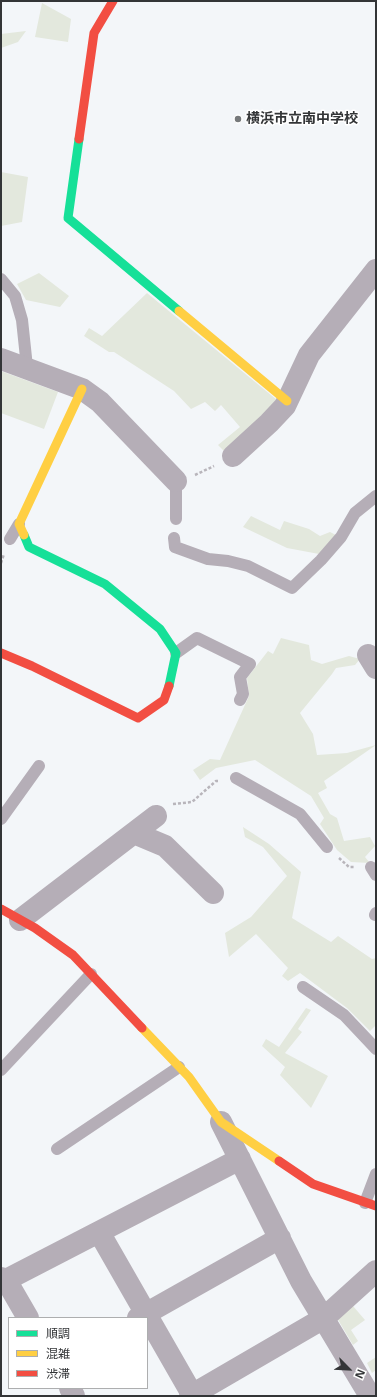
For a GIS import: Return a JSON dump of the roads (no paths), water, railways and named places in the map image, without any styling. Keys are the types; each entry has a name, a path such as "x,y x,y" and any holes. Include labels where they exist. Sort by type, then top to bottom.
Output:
{"street":[{"path":"114,1 94,33 68,218 287,401"},
{"path":"233,456 269,423 287,401 309,355 376,270"},
{"path":"1,359 27,367 82,389 100,402 183,479"},
{"path":"1,653 32,666 138,718 164,700 172,676 176,653 160,630 105,584 29,547 20,524 82,389"},
{"path":"20,920 156,816"},
{"path":"134,833 165,846 213,892"},
{"path":"1,909 35,928 73,955 189,1077 221,1122 301,1281 370,1396"},
{"path":"221,1122 313,1184 371,1204"},
{"path":"27,1317 4,1279 240,1159"},
{"path":"99,1232 142,1316 280,1238"},
{"path":"148,1326 192,1396 324,1318 376,1271"}],"lane":[{"path":"1,280 15,296 22,320 27,367"},
{"path":"176,519 183,479"},
{"path":"174,538 175,547 208,559 228,561 248,566 292,588 321,560 341,537 355,513 376,496"},
{"path":"10,539 20,524"},
{"path":"176,653 197,638 250,664 240,677 243,694 240,700"},
{"path":"1,819 39,766"},
{"path":"236,778 300,814 327,847"},
{"path":"1,1070 91,974"},
{"path":"303,987 344,1015 376,1049"},
{"path":"57,1149 179,1068"},
{"path":"371,1204 376,1174"}],"place":[{"name":"横浜市立南中学校","path":"238,119"}]}
